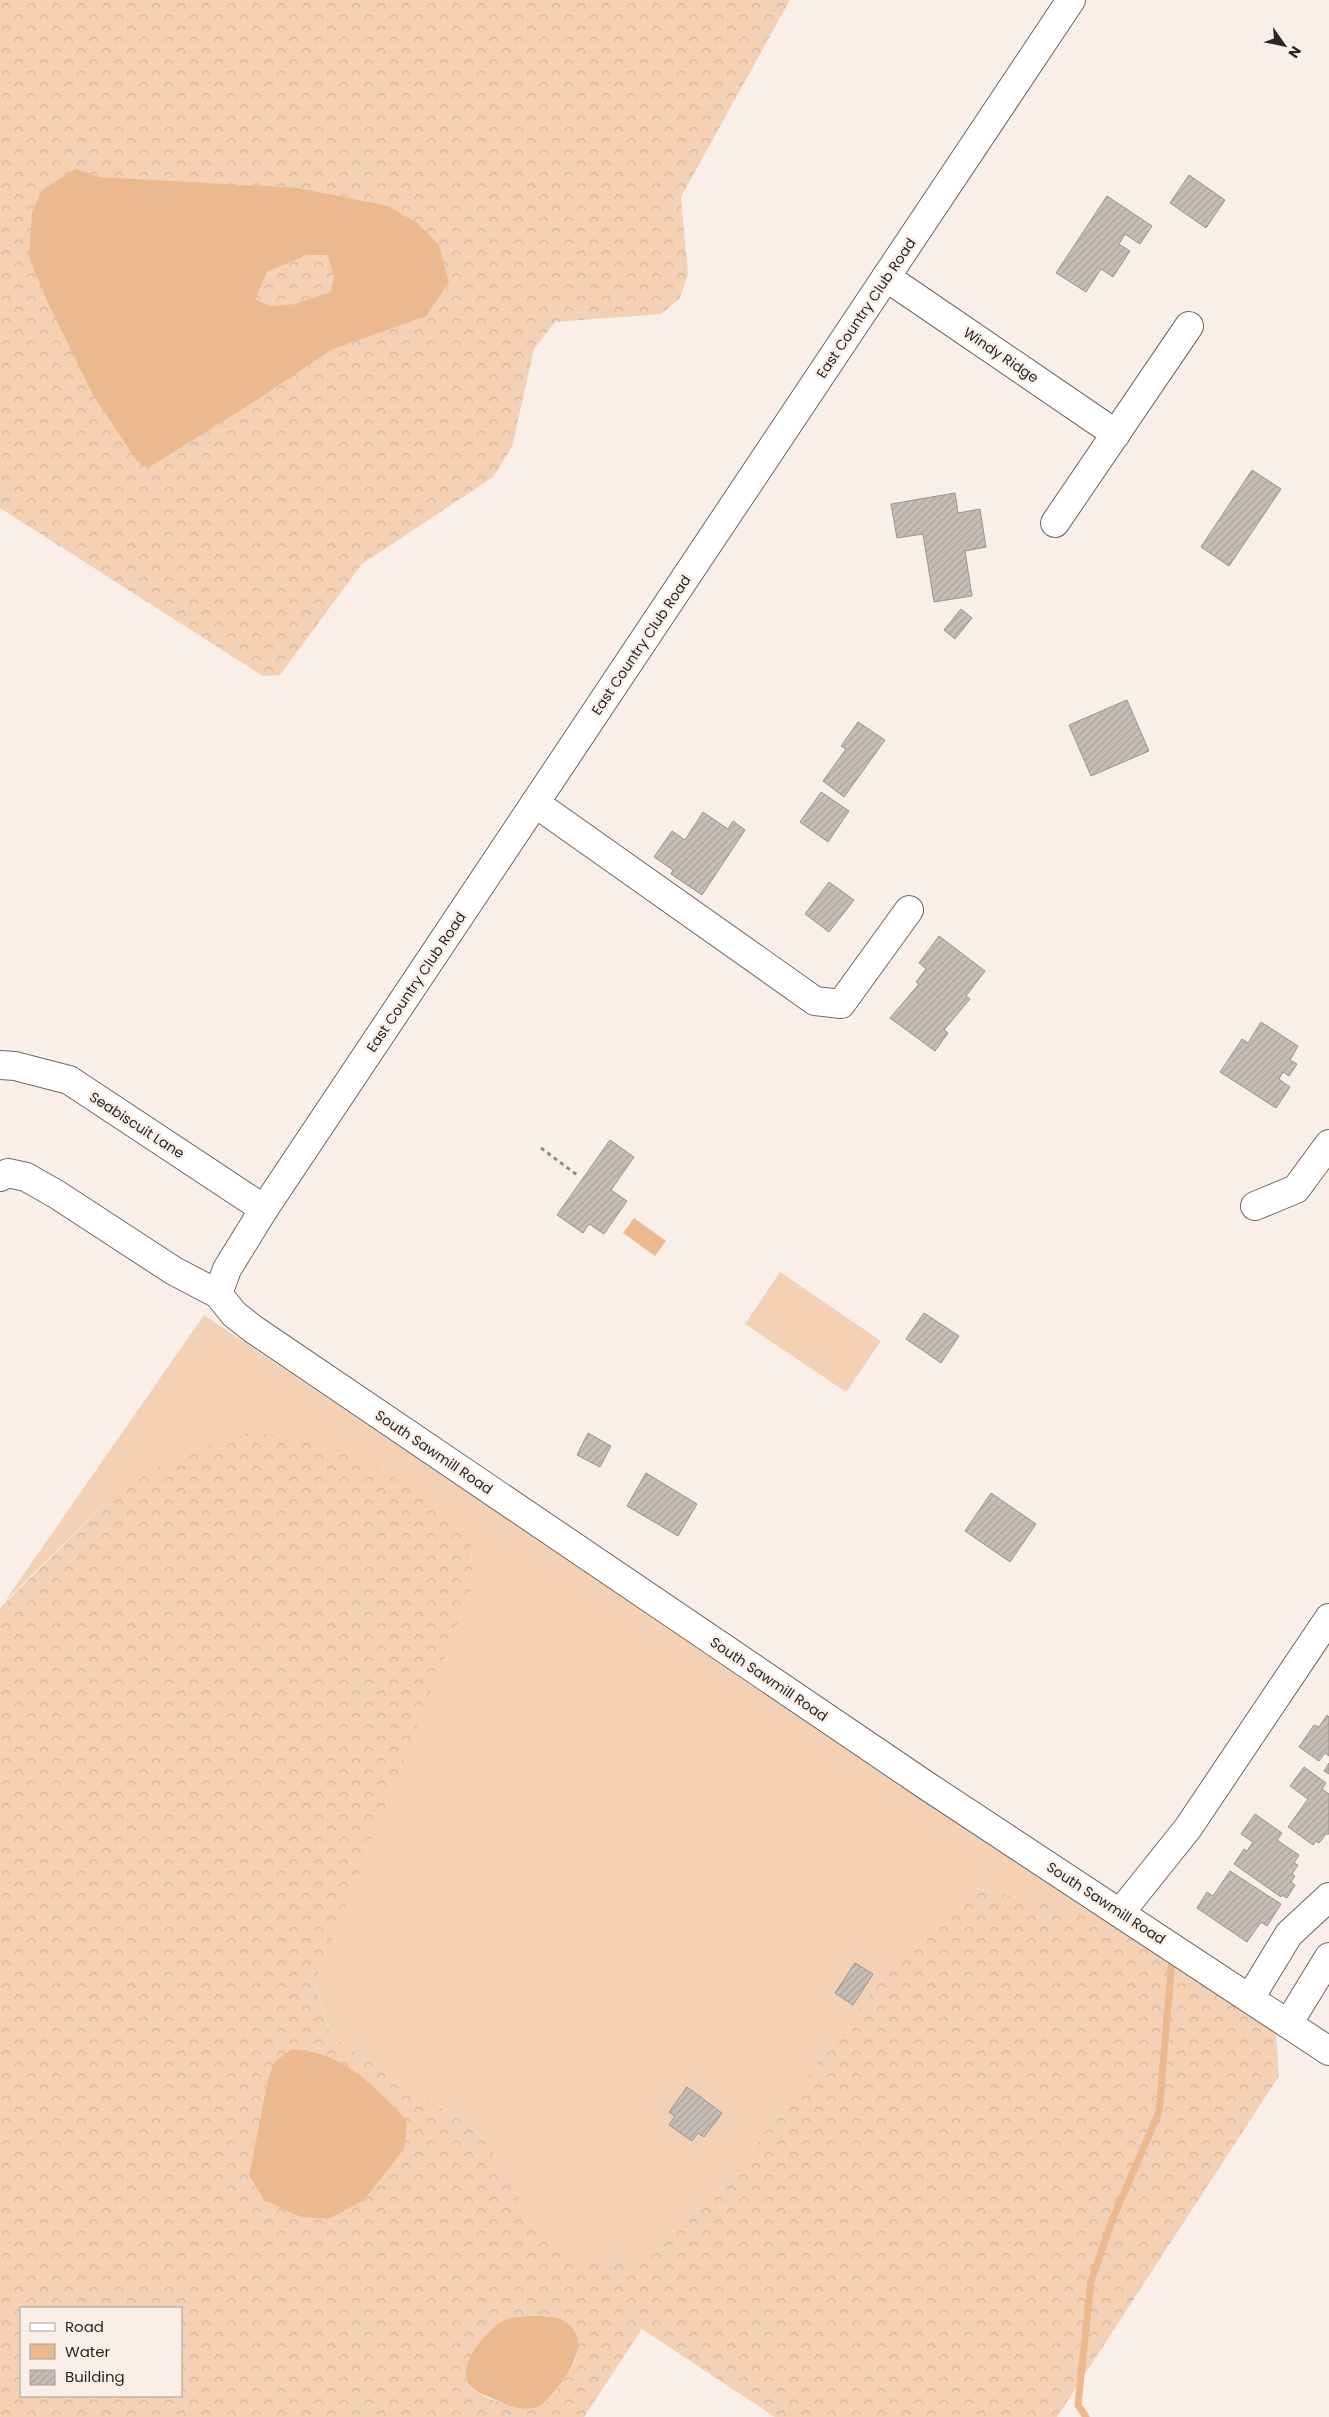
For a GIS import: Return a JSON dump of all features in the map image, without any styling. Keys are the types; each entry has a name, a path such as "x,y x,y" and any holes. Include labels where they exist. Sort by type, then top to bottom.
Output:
{"street":[{"name":"East Country Club Road","path":"218,1294 227,1270 264,1209 1071,0"},
{"name":"Windy Ridge","path":"886,277 1116,434"},
{"path":"1055,523 1189,326"},
{"path":"535,803 815,1001 841,1004 909,910"},
{"name":"Seabiscuit Lane","path":"0,1065 15,1066 69,1080 264,1209"},
{"path":"1255,1206 1296,1189 1329,1144"},
{"path":"0,1177 8,1173 26,1177 56,1194 174,1271 218,1294"},
{"name":"South Sawmill Road","path":"218,1294 234,1314 253,1329 926,1786 1329,2051"},
{"path":"1120,1913 1188,1828 1329,1618"},
{"path":"1200,1844 1329,1644"},
{"path":"1250,1998 1289,1934 1329,1897"},
{"path":"1288,2024 1329,1957"}],"path":[{"path":"541,1148 577,1175"}],"green space":[{"path":"0,0 790,0 681,197 688,274 680,298 661,314 555,322 534,349 512,447 493,477 362,564 280,675 263,676 0,508"},
{"path":"780,1272 881,1341 846,1392 745,1324"},
{"path":"204,1315 1096,1915 972,1887 906,1946 730,2178 644,2258 579,2261 529,2215 484,2136 331,2035 314,1983 474,1585 470,1539 116,1493 5,1601"},
{"path":"253,1431 347,1451 416,1490 470,1539 474,1585 314,1984 331,2035 484,2136 529,2215 579,2261 644,2258 730,2178 906,1946 972,1887 1096,1915 1276,2032 1279,2076 1057,2417 775,2417 642,2329 584,2417 0,2417 0,1608 116,1493 178,1455","holes":["268,2079 363,2201 328,2219 301,2217 249,2175","530,2316 547,2316 558,2319 577,2338 577,2356 573,2366 549,2398 539,2406 532,2408 522,2407 488,2398 470,2387 466,2381 465,2373"]}],"water":[{"path":"76,169 99,177 298,188 388,206 417,223 439,245 449,282 426,316 331,350 252,403 148,468 137,461 93,395 47,301 29,257 32,212 42,190","holes":["306,255 327,255 334,275 331,292 295,304 270,306 255,299 267,272"]},
{"path":"634,1218 666,1241 655,1256 623,1233"},
{"path":"293,2049 324,2055 336,2060 380,2092 407,2121 404,2149 363,2201 328,2219 301,2217 264,2200 249,2175 268,2079 275,2061"},
{"path":"530,2316 552,2317 564,2321 573,2328 578,2346 572,2366 560,2384 542,2404 527,2409 505,2404 475,2390 467,2382 466,2371 472,2353 492,2329 507,2319"}],"building":[{"path":"1189,175 1225,200 1206,228 1170,203"},
{"path":"1107,196 1152,226 1140,244 1125,234 1119,244 1130,251 1113,277 1101,269 1086,292 1056,273"},
{"path":"1252,470 1281,489 1229,566 1201,547"},
{"path":"955,493 958,513 980,509 986,547 965,551 972,596 934,602 923,534 897,538 891,504"},
{"path":"961,609 972,618 955,639 944,630"},
{"path":"1127,700 1149,751 1091,776 1069,725"},
{"path":"858,722 885,740 844,797 823,781 846,749 841,746"},
{"path":"821,792 849,811 828,842 800,822"},
{"path":"703,812 728,829 733,821 745,830 702,895 671,874 673,870 654,857 672,831 685,840"},
{"path":"829,882 854,900 829,932 805,914"},
{"path":"939,936 985,971 966,996 970,999 944,1030 948,1033 935,1051 890,1018 919,984 916,982 926,969 919,963"},
{"path":"1261,1022 1298,1046 1290,1060 1297,1064 1289,1076 1283,1072 1279,1079 1290,1087 1276,1108 1220,1072 1242,1039 1248,1043"},
{"path":"610,1140 634,1157 611,1190 627,1201 604,1234 589,1224 583,1233 557,1215"},
{"path":"924,1313 959,1336 941,1363 906,1339"},
{"path":"588,1433 611,1446 600,1467 577,1455"},
{"path":"646,1473 697,1504 678,1536 627,1506"},
{"path":"991,1493 1036,1524 1010,1562 965,1531"},
{"path":"1327,1715 1329,1717 1329,1756 1325,1753 1319,1761 1299,1747 1314,1725 1319,1727"},
{"path":"1329,1763 1329,1774 1324,1771"},
{"path":"1304,1767 1326,1783 1322,1789 1329,1794 1329,1834 1326,1834 1319,1843 1316,1841 1313,1845 1288,1827 1308,1799 1290,1786"},
{"path":"1255,1814 1282,1833 1277,1840 1299,1855 1294,1863 1298,1865 1292,1874 1295,1876 1291,1882 1295,1885 1287,1898 1282,1895 1281,1897 1234,1864 1244,1849 1247,1851 1253,1842 1241,1834"},
{"path":"1230,1871 1281,1904 1267,1926 1261,1922 1247,1942 1197,1908 1207,1892 1213,1896"},
{"path":"855,1963 873,1974 853,2005 835,1993"},
{"path":"687,2087 722,2113 704,2137 698,2133 692,2141 669,2125 675,2116 669,2112"}],"waterway":[{"path":"1086,2417 1078,2405 1091,2281 1113,2218 1159,2112 1172,1959"}]}
